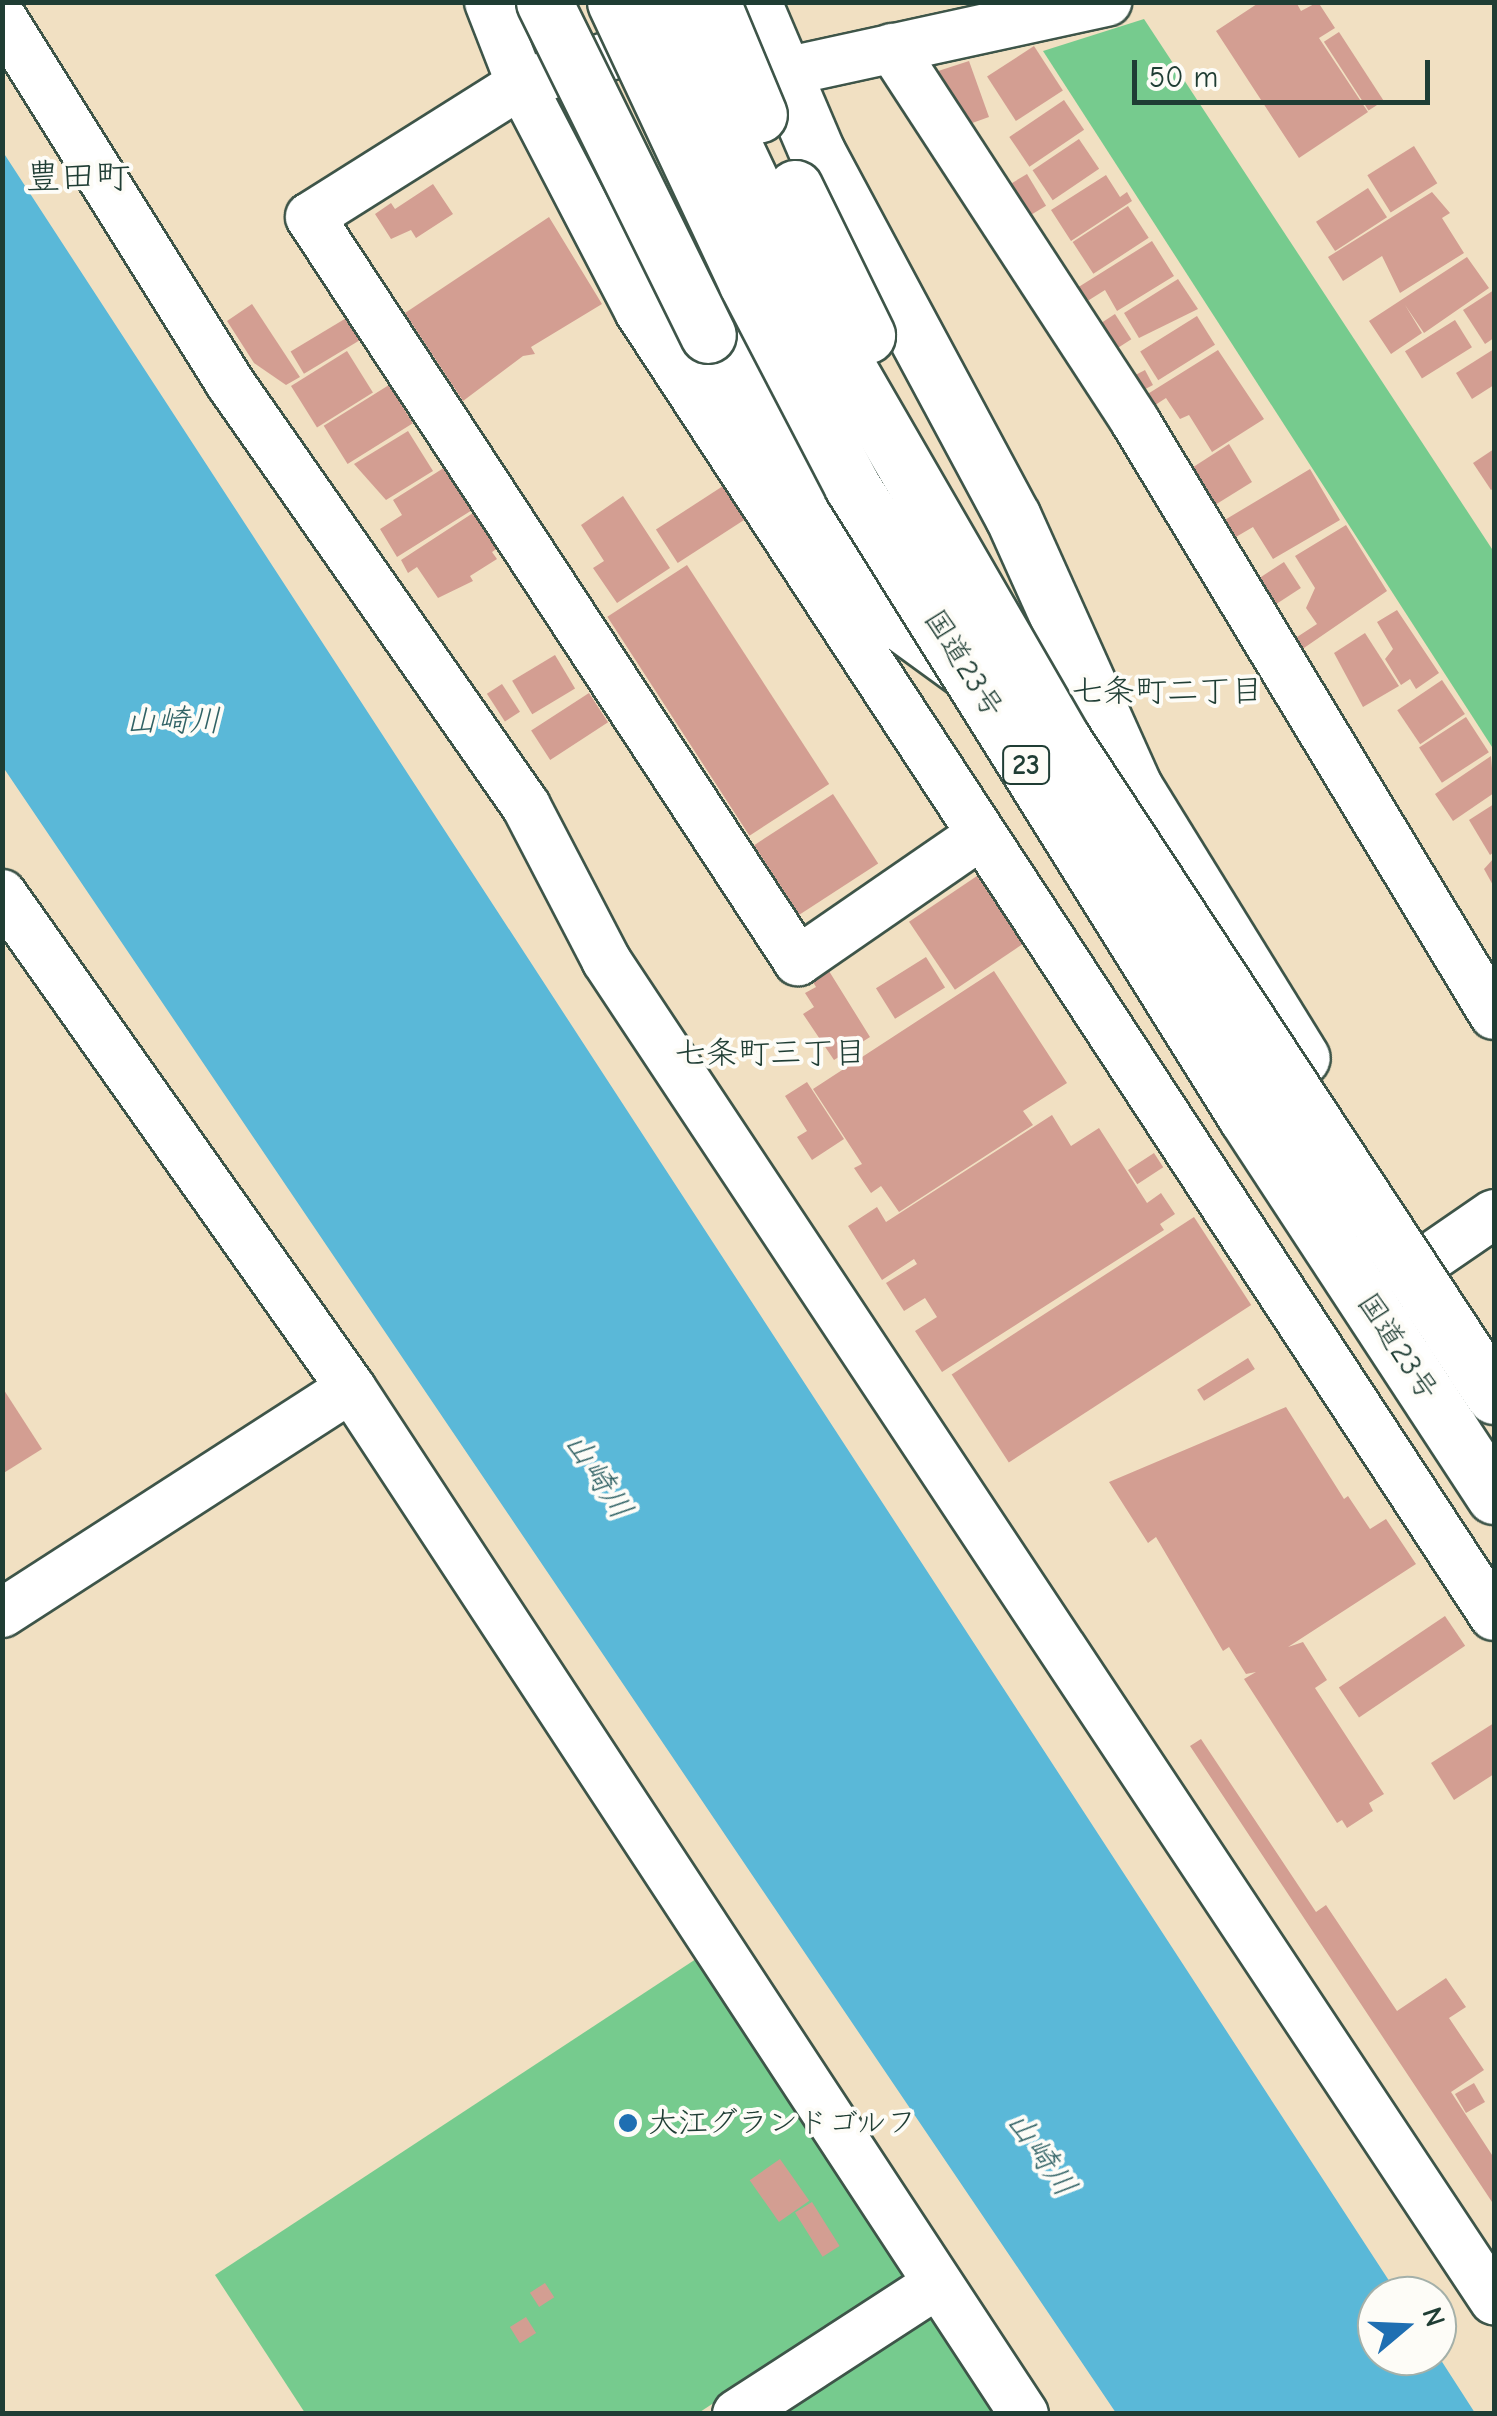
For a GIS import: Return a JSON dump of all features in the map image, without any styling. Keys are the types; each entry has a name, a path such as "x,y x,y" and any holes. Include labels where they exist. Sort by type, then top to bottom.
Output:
{"main road":[{"path":"544,2 708,335 891,616 968,672"},
{"name":"国道23号","path":"615,2 852,486 1494,1496"},
{"name":"国道23号","path":"666,2 798,284 1063,740 1494,1396"},
{"path":"740,5 743,81 1063,740"},
{"path":"740,5 780,74 922,356 1014,517 1135,788 1494,1366"}],"street":[{"path":"488,2 521,84 640,311 978,837 1494,1616"},
{"path":"780,74 1107,2"},
{"path":"740,5 521,84 310,217 798,961 978,837"},
{"path":"2,18 230,383 526,806 606,960 1494,2300"},
{"path":"892,48 1135,421 1494,1015"},
{"path":"2,894 351,1388 1024,2414"},
{"path":"1427,1260 1494,1214"},
{"path":"2,1613 351,1388"},
{"path":"738,2414 937,2284"}],"green space":[{"path":"1144,19 1494,552 1494,750 1043,51"},
{"name":"大江グランドゴルフ","path":"699,1957 911,2272 697,2414 305,2413 215,2275"},
{"path":"937,2314 1005,2414 771,2414 909,2323"}],"water":[{"name":"山崎川","path":"3,152 1386,2276 1357,2276 1357,2376 1451,2376 1475,2413 1116,2413 3,767"}],"building":[{"path":"1260,2 1296,2 1301,11 1318,2 1335,28 1319,38 1368,112 1299,158 1216,31"},
{"path":"1339,32 1384,101 1369,111 1324,42"},
{"path":"1034,46 1063,90 1016,121 987,76"},
{"path":"969,61 989,117 961,127 932,73"},
{"path":"1064,100 1084,130 1029,167 1009,137"},
{"path":"1079,139 1099,169 1053,200 1033,170"},
{"path":"1414,146 1437,183 1391,212 1367,175"},
{"path":"1027,174 1046,206 1022,220 1003,188"},
{"path":"1106,175 1120,197 1127,192 1132,201 1071,241 1051,210"},
{"path":"433,184 453,214 416,238 411,230 391,239 375,214 391,203 395,209"},
{"path":"1368,188 1387,217 1335,251 1316,222"},
{"path":"1432,192 1450,213 1442,218 1464,253 1400,293 1382,256 1343,281 1328,257"},
{"path":"1128,206 1149,238 1093,274 1073,242"},
{"path":"549,217 602,304 531,347 535,354 523,356 463,401 405,313"},
{"path":"1152,241 1174,276 1117,311 1105,290 1078,307 1069,293"},
{"path":"1467,257 1489,288 1424,333 1405,305 1422,333 1391,354 1369,321"},
{"path":"1178,279 1198,309 1139,338 1124,313"},
{"path":"1494,290 1494,338 1485,344 1463,310"},
{"path":"252,304 300,377 286,385 254,363 227,321"},
{"path":"1115,314 1131,339 1109,354 1092,329"},
{"path":"1197,316 1215,345 1158,380 1140,352"},
{"path":"348,317 361,339 304,374 291,352"},
{"path":"1455,320 1472,347 1422,378 1405,351"},
{"path":"1494,349 1494,385 1472,399 1456,373"},
{"path":"1218,350 1264,419 1212,452 1189,415 1180,419 1166,398 1146,411 1138,400"},
{"path":"347,351 373,393 317,428 291,386"},
{"path":"1145,370 1153,385 1134,395 1126,380"},
{"path":"389,385 413,423 348,464 324,426"},
{"path":"408,431 433,471 386,500 354,464"},
{"path":"1229,444 1252,482 1215,505 1184,473"},
{"path":"1494,449 1494,488 1491,490 1473,463"},
{"path":"450,464 477,507 397,557 380,529 402,515 393,500"},
{"path":"1310,469 1340,520 1273,559 1253,527 1229,541 1218,524"},
{"path":"723,486 745,520 678,563 656,530"},
{"path":"623,496 670,568 617,603 593,568 604,561 581,525"},
{"path":"473,513 502,545 492,552 497,559 470,576 473,581 438,598 417,567 408,573 401,560"},
{"path":"1346,525 1387,591 1301,650 1294,639 1317,624 1306,608 1315,588 1295,556"},
{"path":"1284,562 1301,588 1274,605 1257,579"},
{"path":"687,565 829,784 749,836 607,617"},
{"path":"1397,610 1439,673 1416,689 1410,679 1401,685 1385,659 1393,649 1377,622"},
{"path":"1365,633 1399,686 1363,707 1334,653"},
{"path":"555,655 575,688 532,714 512,681"},
{"path":"1442,680 1465,714 1420,744 1397,710"},
{"path":"502,684 520,712 505,721 487,694"},
{"path":"589,693 608,722 550,760 531,731"},
{"path":"1466,717 1489,752 1442,783 1419,747"},
{"path":"1491,756 1494,793 1453,821 1435,794"},
{"path":"833,794 878,864 799,915 754,845"},
{"path":"1494,804 1494,852 1490,855 1469,820"},
{"path":"1494,858 1494,887 1484,869"},
{"path":"977,876 1023,944 955,990 909,922"},
{"path":"926,957 945,988 895,1019 876,988"},
{"path":"824,963 870,1037 834,1060 803,1014 814,1007 805,993 816,987 808,974"},
{"path":"994,971 1067,1083 1023,1111 1033,1125 899,1212 881,1186 871,1193 854,1168 862,1164 813,1089"},
{"path":"807,1082 844,1139 812,1160 797,1137 807,1131 785,1096"},
{"path":"1052,1115 1071,1146 1099,1128 1147,1203 1161,1193 1175,1214 1160,1224 1164,1230 942,1372 915,1331 937,1317 925,1298 904,1311 886,1283 917,1264 914,1259 882,1280 848,1226 877,1207 886,1222"},
{"path":"1154,1153 1163,1167 1137,1184 1128,1170"},
{"path":"1194,1217 1251,1305 1009,1462 952,1374"},
{"path":"1248,1358 1255,1369 1204,1401 1197,1390"},
{"path":"2,1387 42,1449 2,1474"},
{"path":"1286,1407 1344,1499 1348,1496 1370,1529 1386,1519 1416,1564 1288,1647 1303,1642 1327,1680 1315,1688 1384,1794 1369,1803 1373,1811 1347,1828 1342,1820 1337,1823 1244,1679 1256,1672 1246,1674 1229,1647 1223,1651 1156,1537 1148,1543 1109,1482"},
{"path":"1445,1616 1465,1646 1359,1717 1339,1688"},
{"path":"1494,1723 1494,1774 1454,1800 1431,1763"},
{"path":"1201,1739 1316,1912 1326,1905 1397,2011 1446,1978 1466,2007 1449,2018 1484,2070 1451,2092 1494,2158 1494,2205 1190,1746"},
{"path":"1474,2083 1485,2102 1466,2113 1455,2094"},
{"path":"780,2159 809,2201 779,2222 750,2180"},
{"path":"812,2202 840,2246 823,2257 795,2213"},
{"path":"545,2283 554,2297 539,2307 530,2293"},
{"path":"526,2317 536,2333 520,2343 510,2327"}],"place":[{"name":"大江グランドゴルフ","path":"628,2123"}],"district":[{"name":"豊田町","path":"78,177"},
{"name":"七条町二丁目","path":"1167,691"},
{"name":"七条町三丁目","path":"770,1053"}]}
